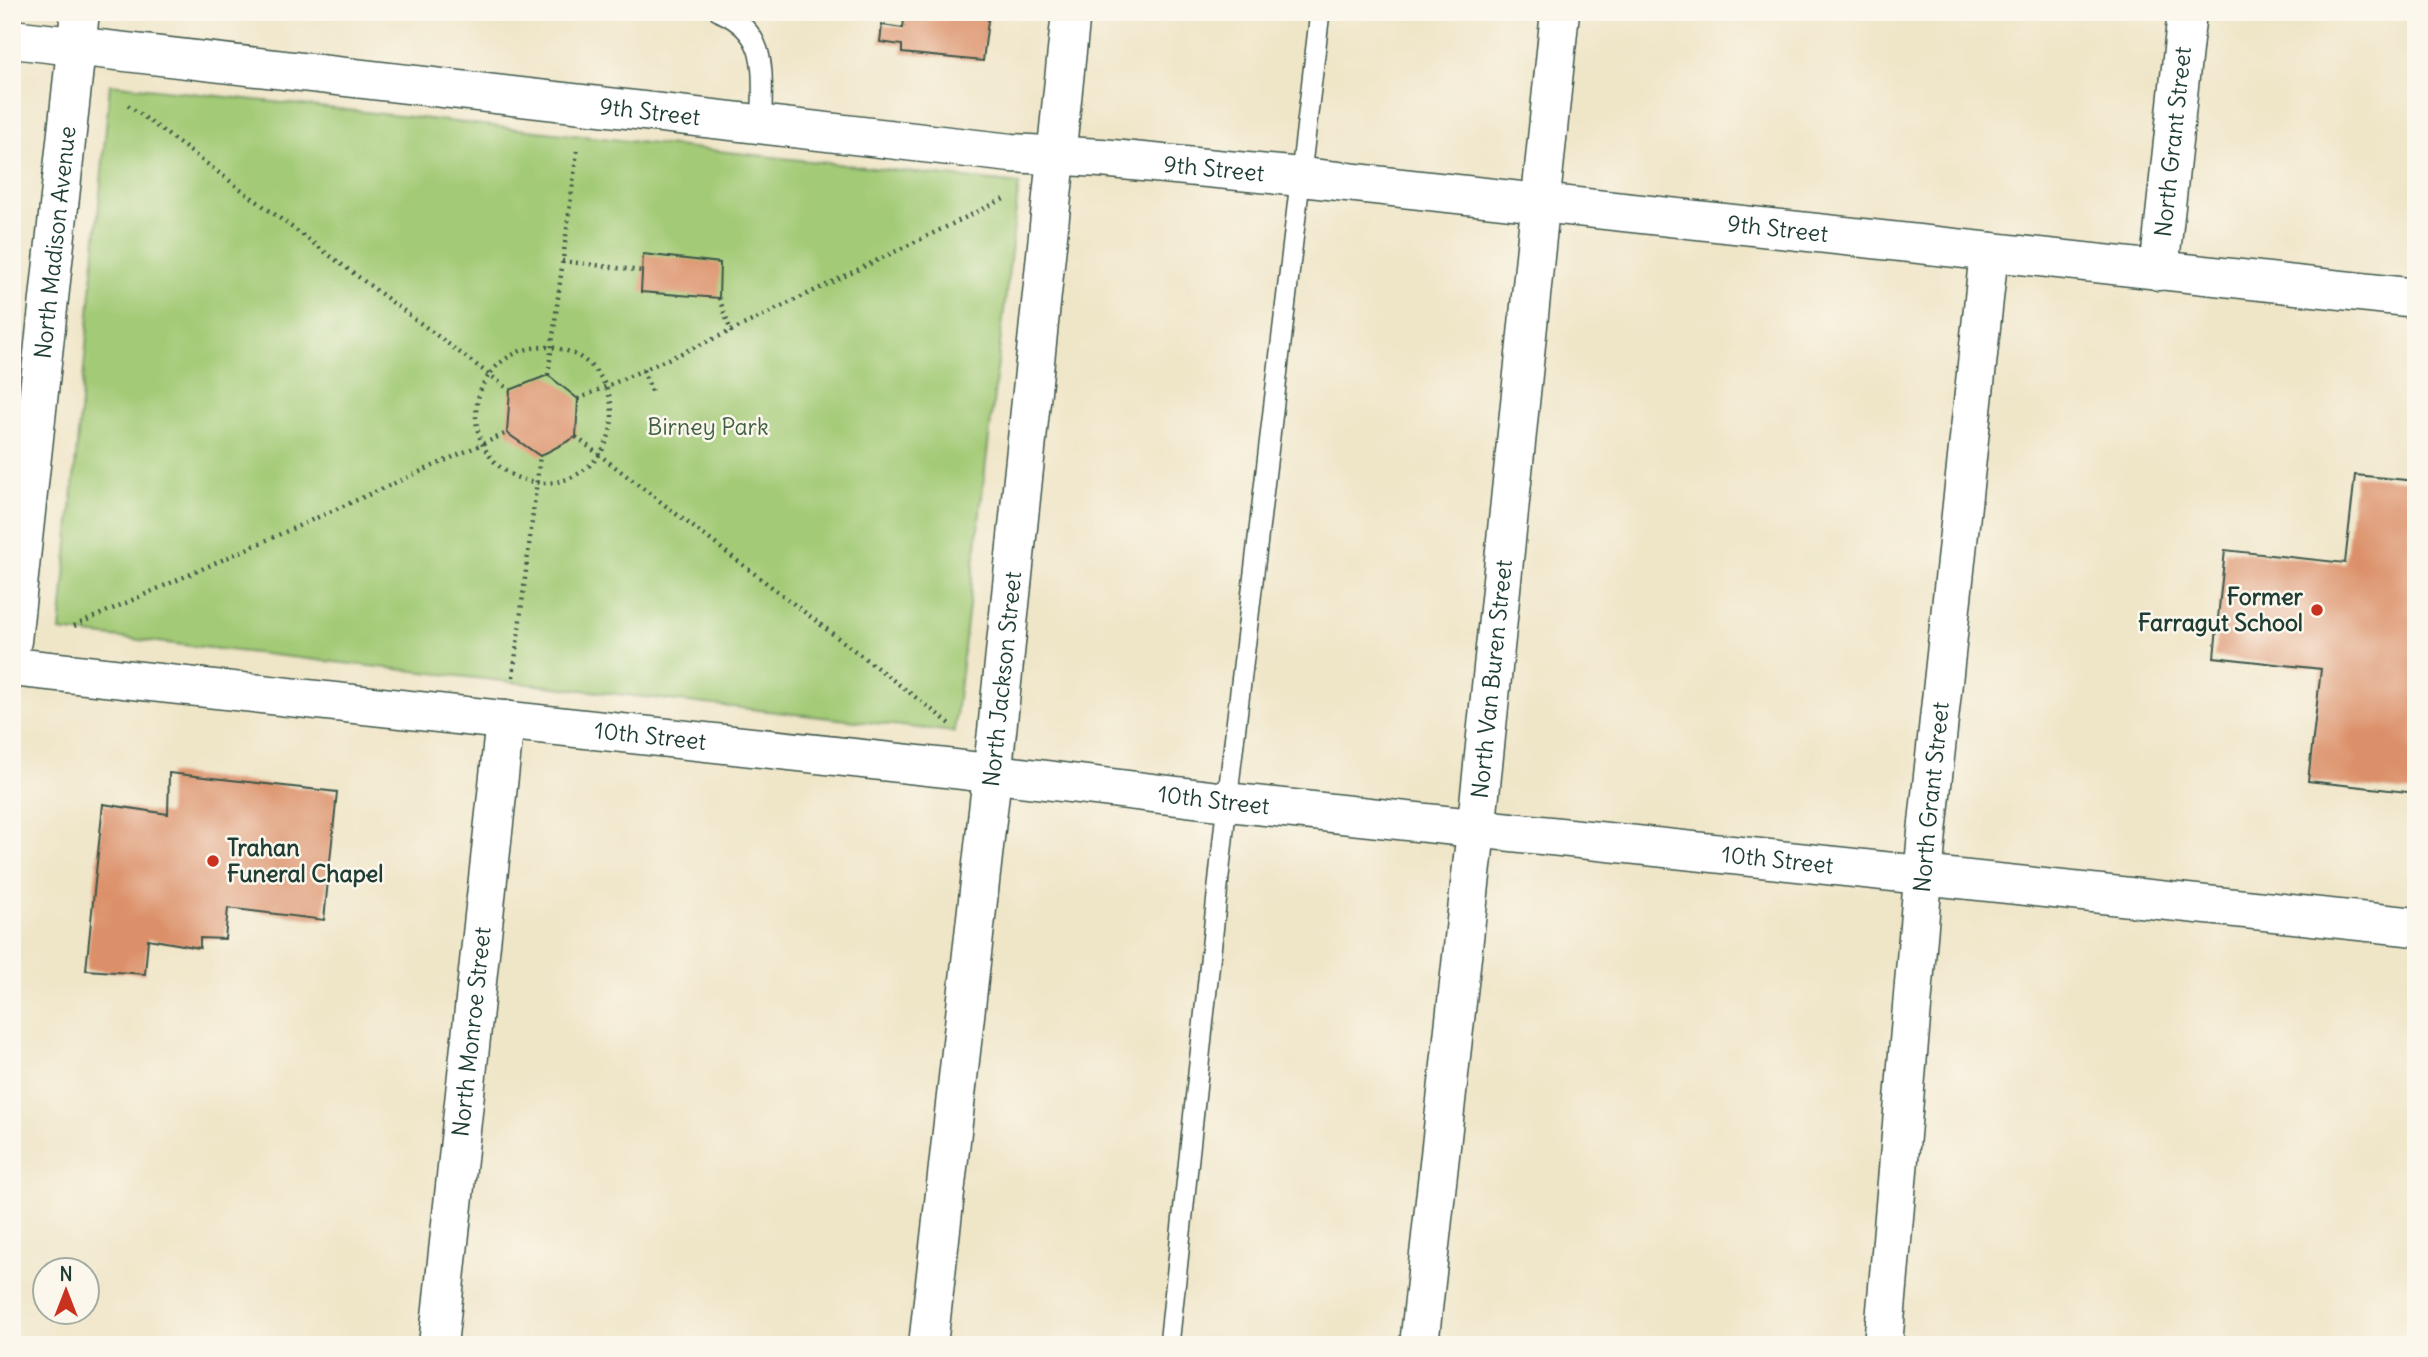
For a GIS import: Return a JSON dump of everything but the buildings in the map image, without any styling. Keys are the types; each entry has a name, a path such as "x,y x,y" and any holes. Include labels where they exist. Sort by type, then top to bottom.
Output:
{"street":[{"name":"North Jackson Street","path":"928,1345 1071,12"},
{"name":"North Van Buren Street","path":"1419,1345 1476,828 1560,12"},
{"name":"North Grant Street","path":"2159,271 2188,12"},
{"name":"9th Street","path":"12,39 79,30 762,124 1056,156 1301,177 1539,205 2416,298"},
{"name":"North Madison Avenue","path":"12,641 79,30"},
{"name":"North Grant Street","path":"1883,1345 1923,876 1989,252"},
{"name":"10th Street","path":"12,667 1227,802 2416,927"},
{"name":"North Monroe Street","path":"438,1345 505,720"}],"lane":[{"path":"720,12 735,19 760,48 762,124"},
{"path":"1169,1345 1227,802 1320,12"}],"path":[{"path":"128,105 510,390"},
{"path":"548,376 577,151"},
{"path":"579,399 731,331 1008,197"},
{"path":"562,261 642,271"},
{"path":"719,298 731,331"},
{"path":"533,347 565,350 590,363 607,387 611,400 611,429 600,456 572,478 536,483 504,470 482,444 476,416 481,387 489,375 501,362 533,347"},
{"path":"643,370 652,392"},
{"path":"74,626 507,433"},
{"path":"576,437 953,726"},
{"path":"513,677 540,456"}],"green space":[{"name":"Birney Park","path":"110,84 1019,184 954,732 60,631"}],"place":[{"name":"Former Farragut School","path":"2317,610"},
{"name":"Trahan Funeral Chapel","path":"213,861"}]}
